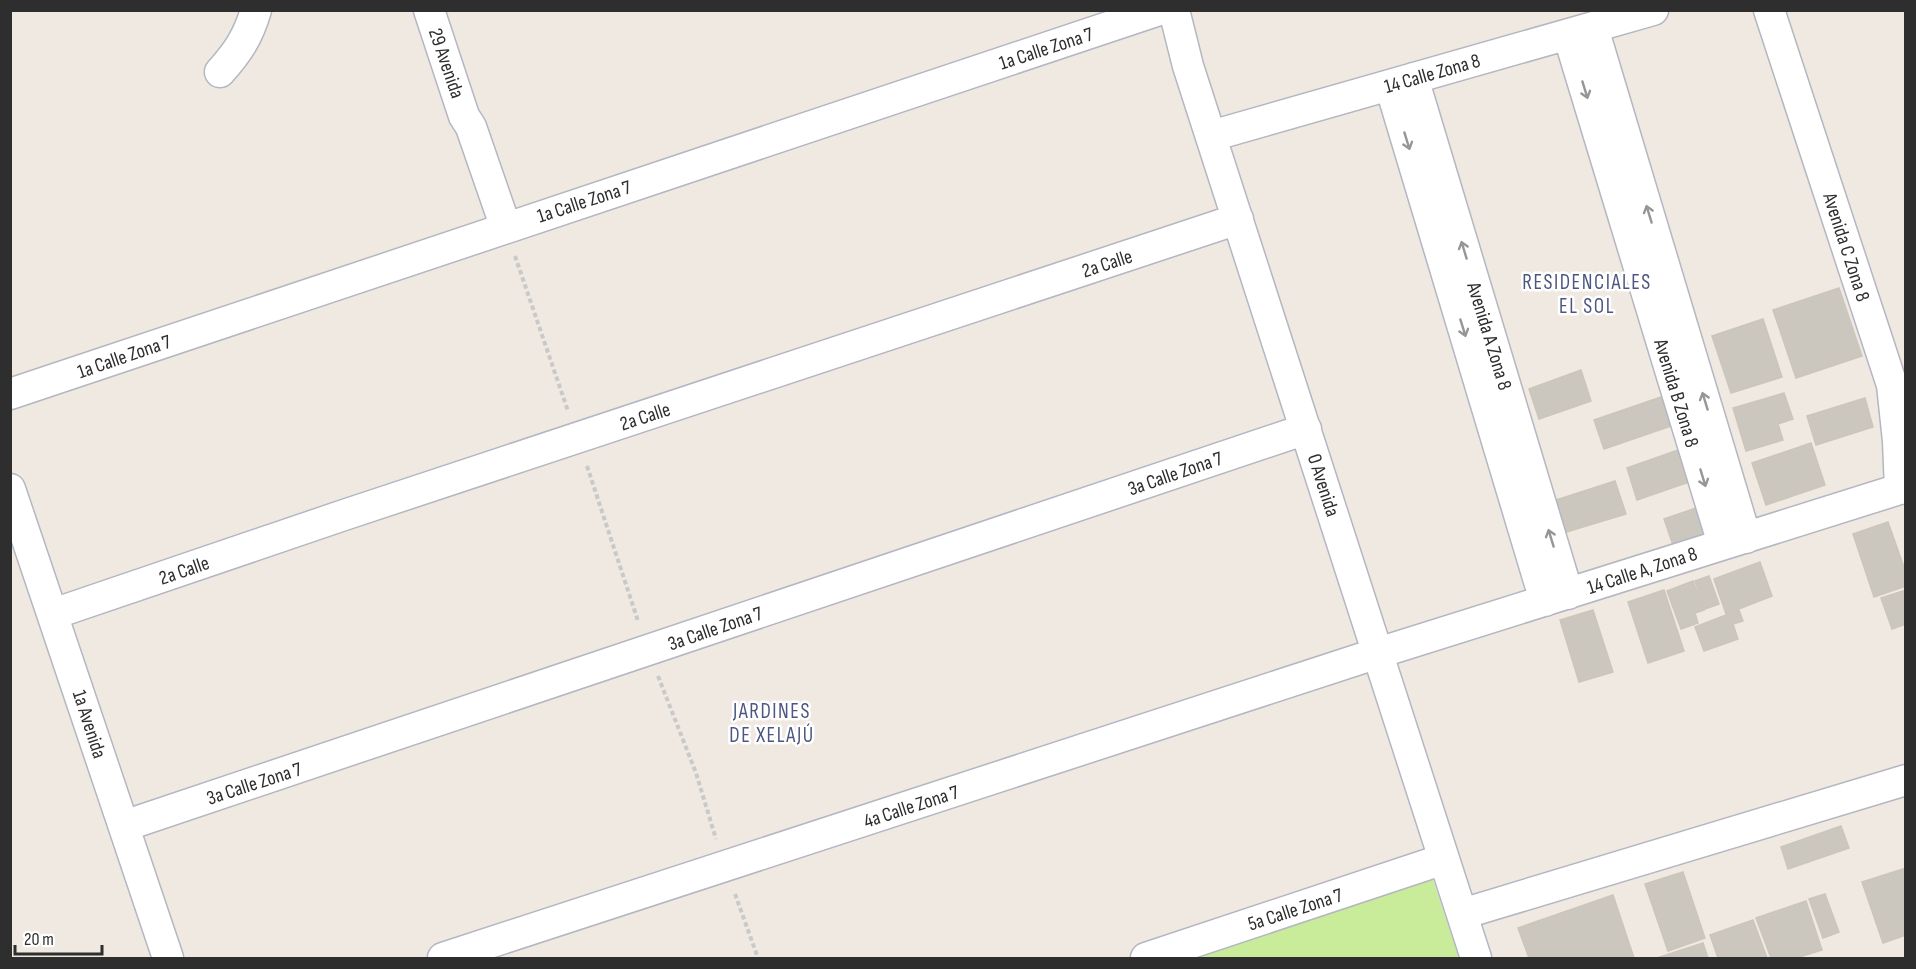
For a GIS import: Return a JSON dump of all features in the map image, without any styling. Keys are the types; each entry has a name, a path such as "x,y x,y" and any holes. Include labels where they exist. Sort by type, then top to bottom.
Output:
{"street":[{"path":"220,72 236,54 248,35 256,10"},
{"name":"29 Avenida","path":"429,10 464,116 471,127 506,228"},
{"name":"1a Calle Zona 7","path":"10,394 1159,10"},
{"name":"0 Avenida","path":"1174,10 1188,66 1476,958"},
{"name":"14 Calle Zona 8","path":"1211,136 1653,10"},
{"name":"Avenida C Zona 8","path":"1769,10 1892,385 1903,488"},
{"name":"Avenida B Zona 8","path":"1580,31 1734,541"},
{"name":"Avenida A Zona 8","path":"1401,82 1556,597"},
{"name":"2a Calle","path":"54,614 1238,219"},
{"name":"3a Calle Zona 7","path":"124,826 1306,429"},
{"name":"14 Calle A, Zona 8","path":"1378,653 1903,488"},
{"name":"1a Avenida","path":"10,489 168,958"},
{"name":"4a Calle Zona 7","path":"443,958 1378,653"},
{"path":"1462,914 1905,780"},
{"name":"5a Calle Zona 7","path":"1146,958 1444,859"}],"path":[{"path":"506,228 648,651 696,773 725,867 758,958"}],"green space":[{"path":"1431,874 1459,958 1181,958"}],"building":[{"path":"1839,288 1862,356 1796,378 1773,310"},
{"path":"1763,319 1782,377 1731,393 1712,336"},
{"path":"1581,370 1591,401 1539,419 1529,389"},
{"path":"1784,393 1793,419 1778,424 1783,440 1746,451 1733,408"},
{"path":"1661,397 1671,426 1604,449 1594,420"},
{"path":"1865,398 1873,427 1816,445 1807,416"},
{"path":"1811,443 1825,485 1766,505 1752,463"},
{"path":"1678,450 1689,482 1637,500 1627,468"},
{"path":"1615,481 1626,514 1563,533 1553,501"},
{"path":"1696,508 1707,540 1675,551 1664,519"},
{"path":"1888,522 1906,573 1906,586 1874,597 1853,534"},
{"path":"1760,562 1772,596 1726,614 1714,579"},
{"path":"1709,576 1719,604 1705,609 1695,581"},
{"path":"1693,581 1704,610 1695,613 1698,623 1681,629 1667,591"},
{"path":"1664,590 1684,651 1648,663 1628,602"},
{"path":"1906,590 1906,624 1892,629 1881,598"},
{"path":"1593,610 1613,672 1579,682 1560,620"},
{"path":"1739,610 1743,621 1733,624 1738,639 1704,651 1695,627"},
{"path":"1841,826 1849,848 1788,869 1781,847"},
{"path":"1906,868 1906,935 1883,943 1862,882"},
{"path":"1683,872 1705,938 1668,951 1645,884"},
{"path":"1825,894 1839,932 1823,938 1809,899"},
{"path":"1613,895 1634,958 1529,958 1518,928"},
{"path":"1806,901 1822,950 1796,958 1771,958 1756,918"},
{"path":"1753,920 1767,958 1718,958 1710,935"},
{"path":"1703,943 1708,958 1657,958"}],"district":[{"name":"RESIDENCIALES EL SOL","path":"1587,294"},
{"name":"JARDINES DE XELAJÚ","path":"772,723"}]}
